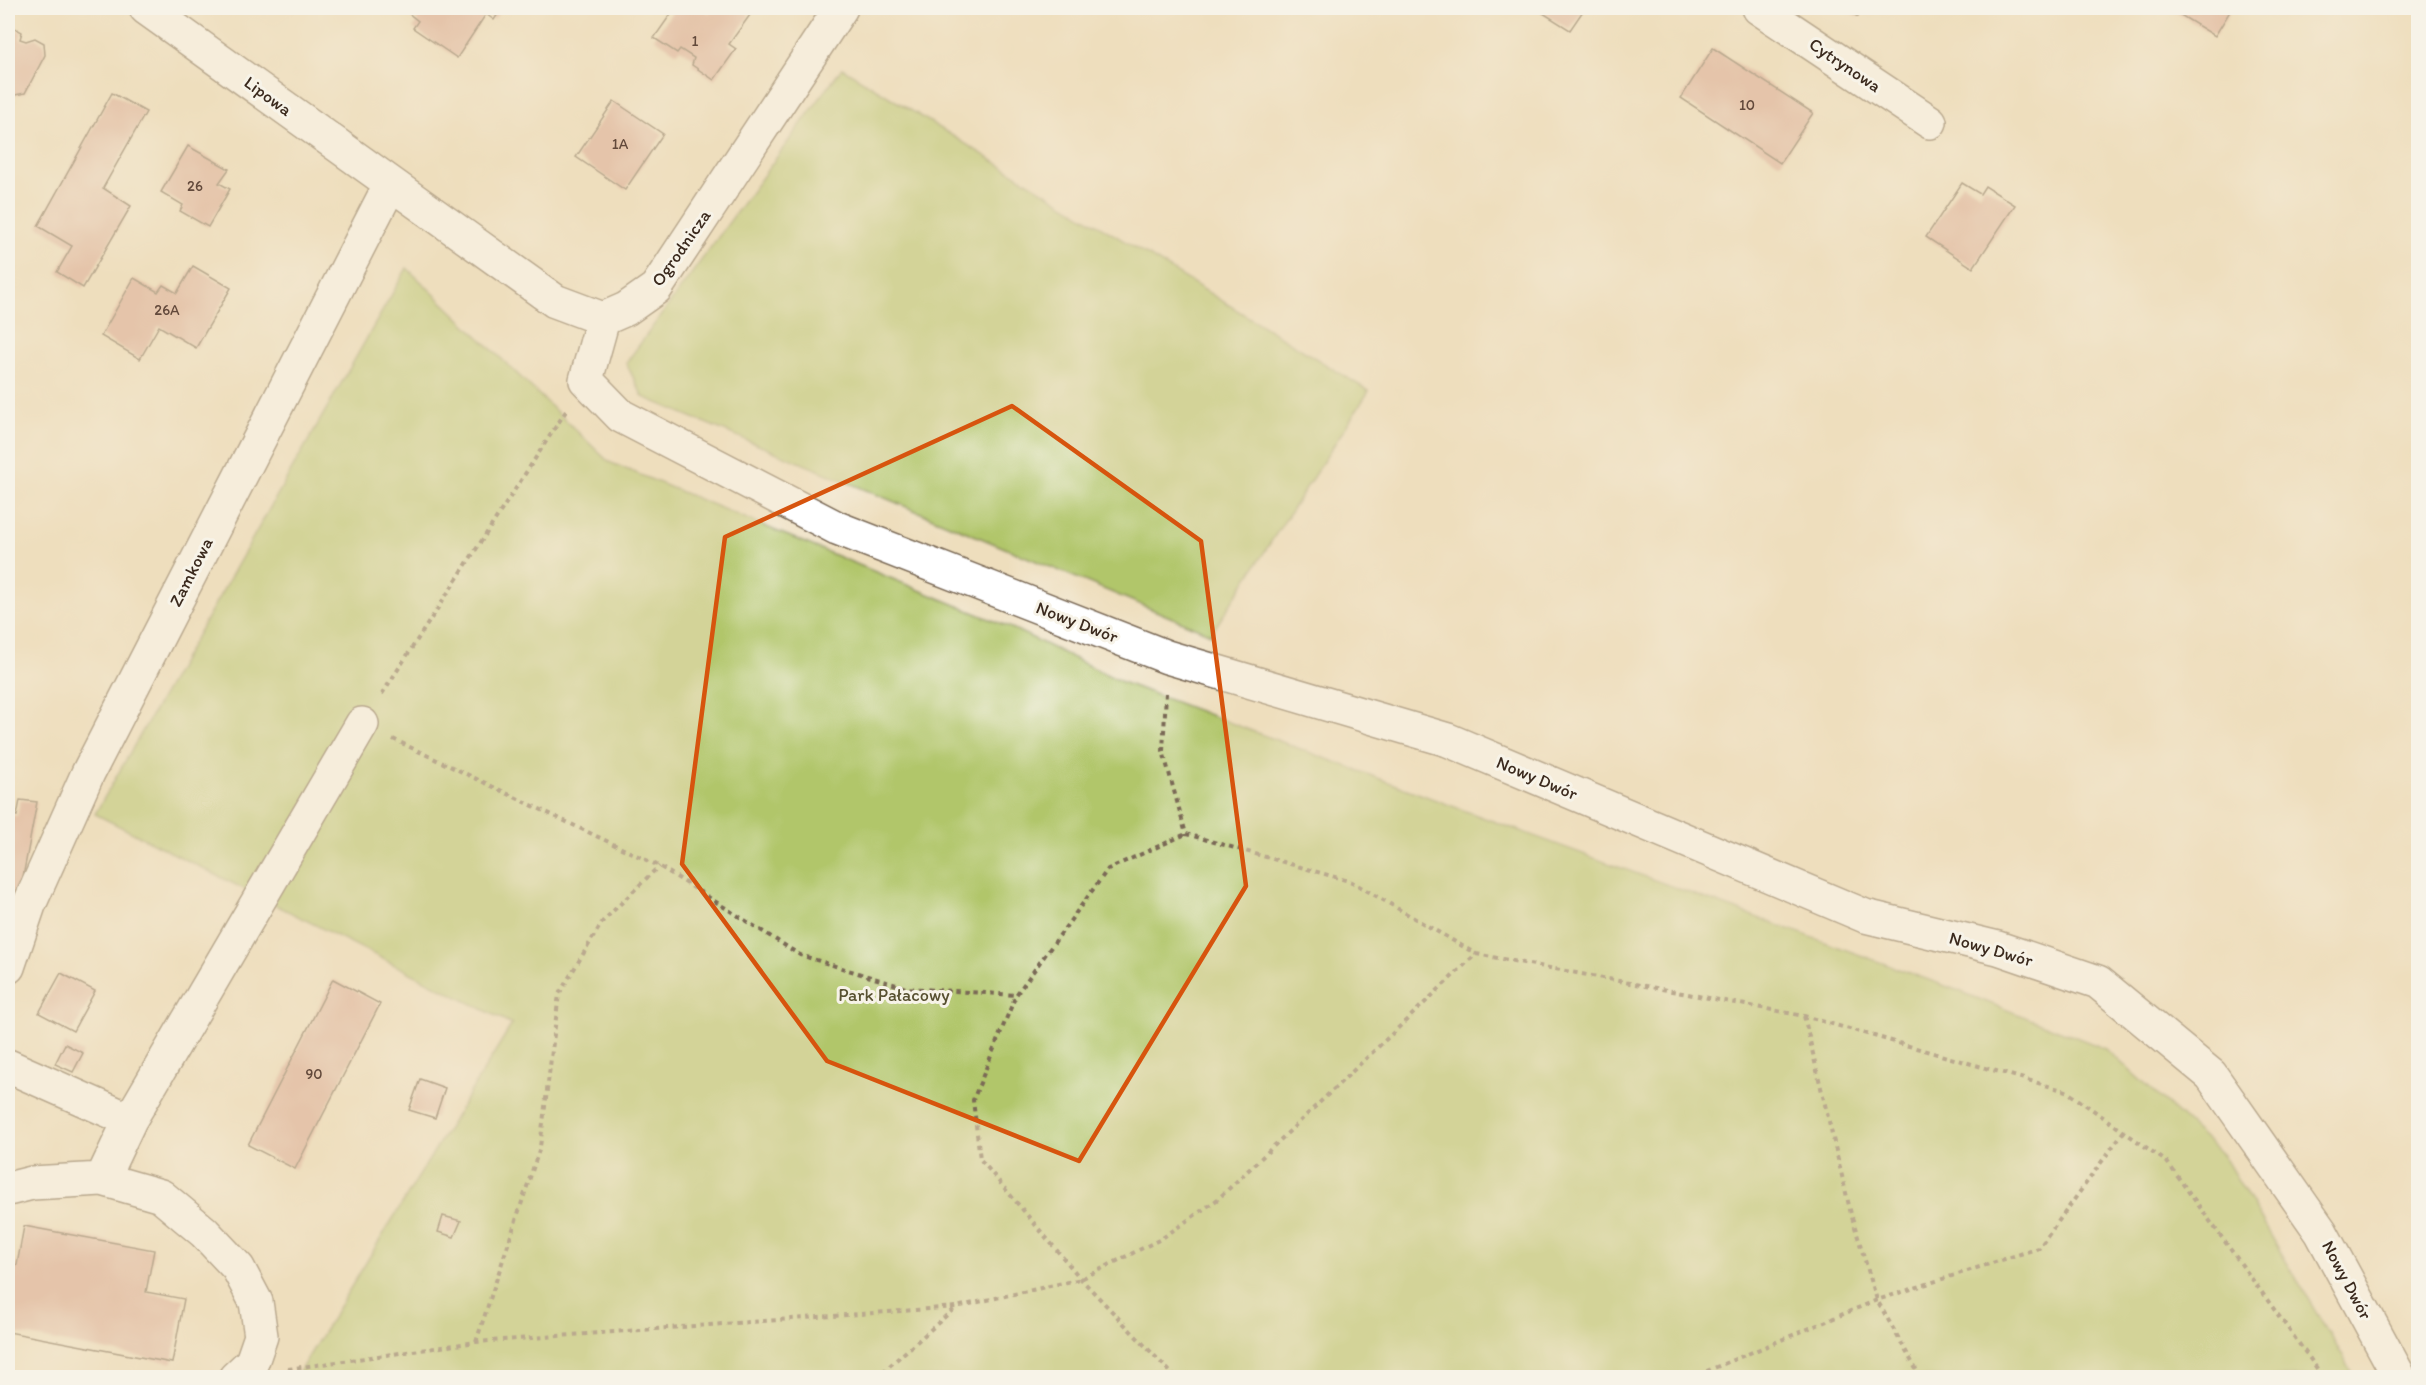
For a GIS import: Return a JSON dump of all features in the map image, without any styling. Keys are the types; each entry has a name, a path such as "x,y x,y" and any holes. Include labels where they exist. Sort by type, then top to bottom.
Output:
{"street":[{"name":"Lipowa","path":"146,8 390,185"},
{"name":"Ogrodnicza","path":"603,319 626,309 656,288 841,8"},
{"name":"Cytrynowa","path":"1759,8 1930,122"},
{"path":"390,185 555,301 603,319 586,380"},
{"name":"Zamkowa","path":"8,967 29,905 88,772 390,185"},
{"name":"Nowy Dwór","path":"586,380 621,416 837,528 1167,657 1448,740 1865,916 1998,948 2098,982 2211,1076 2321,1232 2400,1377"},
{"path":"102,1179 130,1120 362,724"},
{"path":"8,1066 130,1120"},
{"path":"8,1189 32,1183 102,1179 161,1196 204,1232 238,1268 256,1302 261,1336 244,1370"}],"path":[{"path":"586,380 362,724 659,866 800,955 906,988 1016,995"},
{"path":"1167,657 1163,751 1186,834"},
{"path":"1176,1377 1081,1279 980,1159 973,1100 1016,995 1108,869 1186,834 1352,882 1476,954 1804,1016 2066,1091 2167,1161 2324,1377"},
{"path":"476,1342 540,1147 559,994 603,921 659,866"},
{"path":"244,1370 288,1369 476,1342 956,1307 1081,1279 1161,1239 1218,1199 1476,954"},
{"path":"1804,1016 1851,1214 1877,1300 1921,1377"},
{"path":"1690,1377 1877,1300 2039,1248 2124,1131"},
{"path":"876,1377 956,1307"}],"highlighted area":[{"path":"1012,406 1201,541 1246,886 1079,1161 827,1061 682,864 725,537"}],"green space":[{"path":"842,68 1369,391 1211,634 643,397 626,363"},
{"name":"Park Pałacowy","path":"407,268 609,462 1014,629 1122,682 1479,816 1959,991 2106,1049 2223,1155 2355,1377 296,1377 512,1024 95,814"}],"building":[{"path":"410,8 502,8 494,20 486,14 457,58 413,28 418,21 407,12"},
{"path":"675,8 701,8 709,13 713,8 739,8 750,15 729,44 736,49 714,80 692,65 694,58 680,49 677,53 654,38"},
{"path":"1535,8 1585,8 1570,30"},
{"path":"1842,8 1863,8 1858,17"},
{"path":"2169,8 2232,8 2215,36"},
{"path":"8,24 22,32 20,39 26,41 35,38 44,43 45,55 25,93 15,95 8,92"},
{"path":"1713,48 1813,113 1780,163 1681,98"},
{"path":"112,93 146,112 103,188 131,206 83,288 57,272 72,246 38,226"},
{"path":"614,101 663,134 625,190 576,157"},
{"path":"188,146 229,169 219,183 230,189 208,227 180,211 183,205 161,192"},
{"path":"1962,183 1980,194 1985,186 2015,205 1973,268 1926,237"},
{"path":"193,266 231,288 196,348 159,326 140,359 101,336 134,278 158,292 163,285 177,293"},
{"path":"20,800 37,802 19,898 8,896 8,814 17,816"},
{"path":"61,973 95,991 73,1031 39,1013"},
{"path":"333,979 380,1004 295,1169 248,1145"},
{"path":"65,1044 83,1053 73,1072 55,1064"},
{"path":"420,1079 445,1088 435,1118 409,1110"},
{"path":"443,1216 461,1221 454,1237 438,1232"},
{"path":"24,1226 154,1250 146,1292 184,1299 172,1363 8,1332 8,1264 17,1265"}]}
